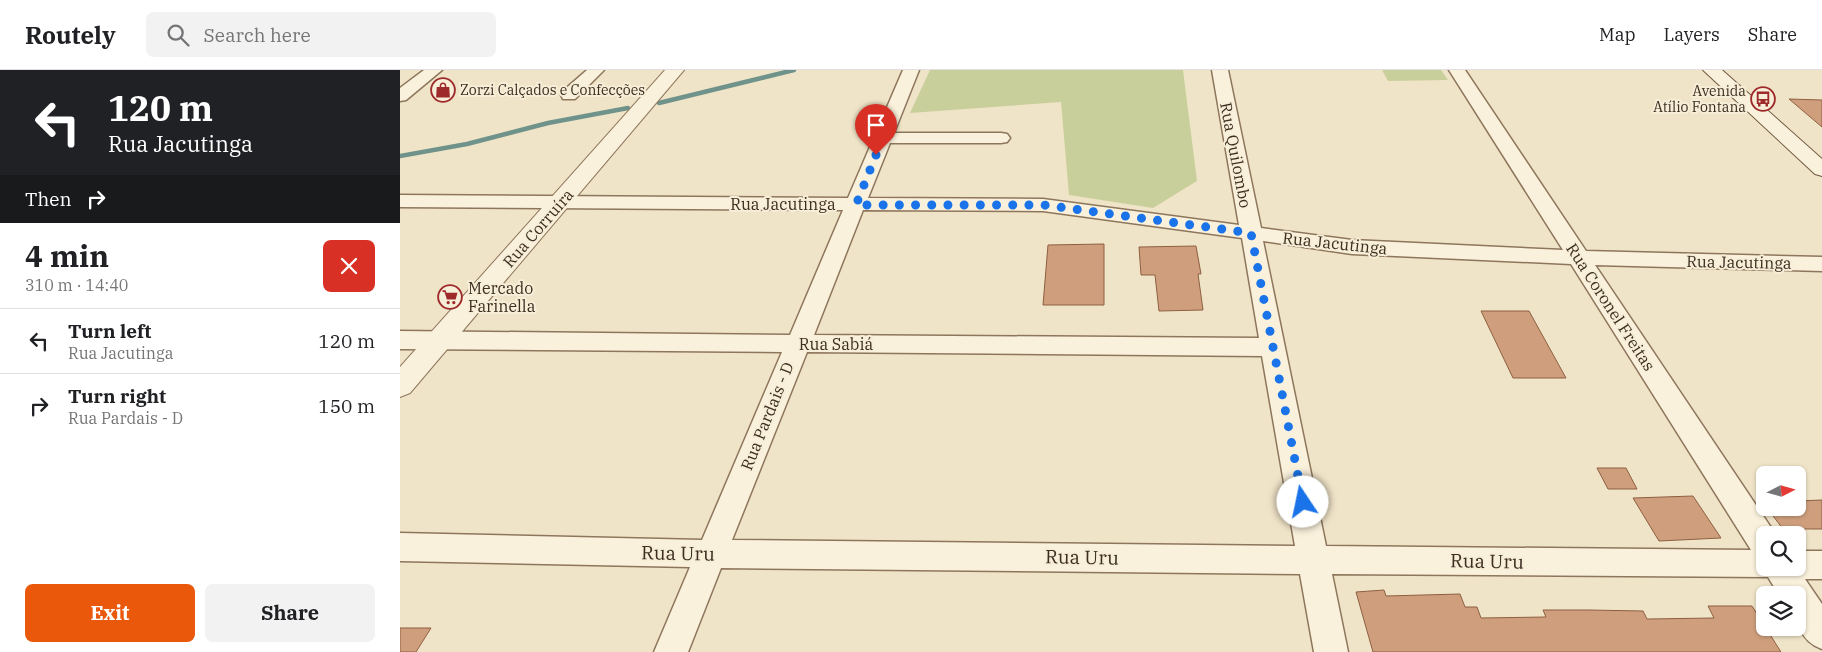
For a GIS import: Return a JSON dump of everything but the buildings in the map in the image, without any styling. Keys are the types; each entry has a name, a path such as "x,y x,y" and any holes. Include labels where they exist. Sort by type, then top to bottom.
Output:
{"street":[{"path":"400,96 408,84 434,70"},
{"path":"569,95 596,70"},
{"name":"Rua Corruíra","path":"400,386 675,70"},
{"name":"Rua Pardais - D","path":"671,652 911,70"},
{"name":"Rua Quilombo","path":"1220,70 1331,652"},
{"name":"Rua Coronel Freitas","path":"1457,70 1756,531"},
{"path":"1712,70 1822,170"},
{"path":"1727,70 1822,154"},
{"path":"883,138 1001,138"},
{"name":"Rua Jacutinga","path":"400,201 1044,205 1352,247 1579,258 1822,264"},
{"name":"Rua Sabiá","path":"400,340 1273,347"},
{"name":"Rua Uru","path":"400,546 711,554 1756,564"},
{"path":"1806,565 1822,565"},
{"path":"1785,576 1822,633"}],"green space":[{"path":"930,70 1183,70 1197,181 1153,208 1069,195 1061,102 910,113"},
{"path":"1382,70 1441,70 1448,80 1388,81"}],"waterway":[{"path":"659,103 794,70"},
{"path":"400,156 467,144 548,123 628,108"}],"place":[{"name":"Zorzi Calçados e Confecções","path":"443,90"},
{"name":"Avenida Atílio Fontana","path":"1763,99"},
{"name":"Mercado Farinella","path":"450,297"}],"route":[{"path":"876,155 856,205 1044,205 1251,233 1303,502"}]}
